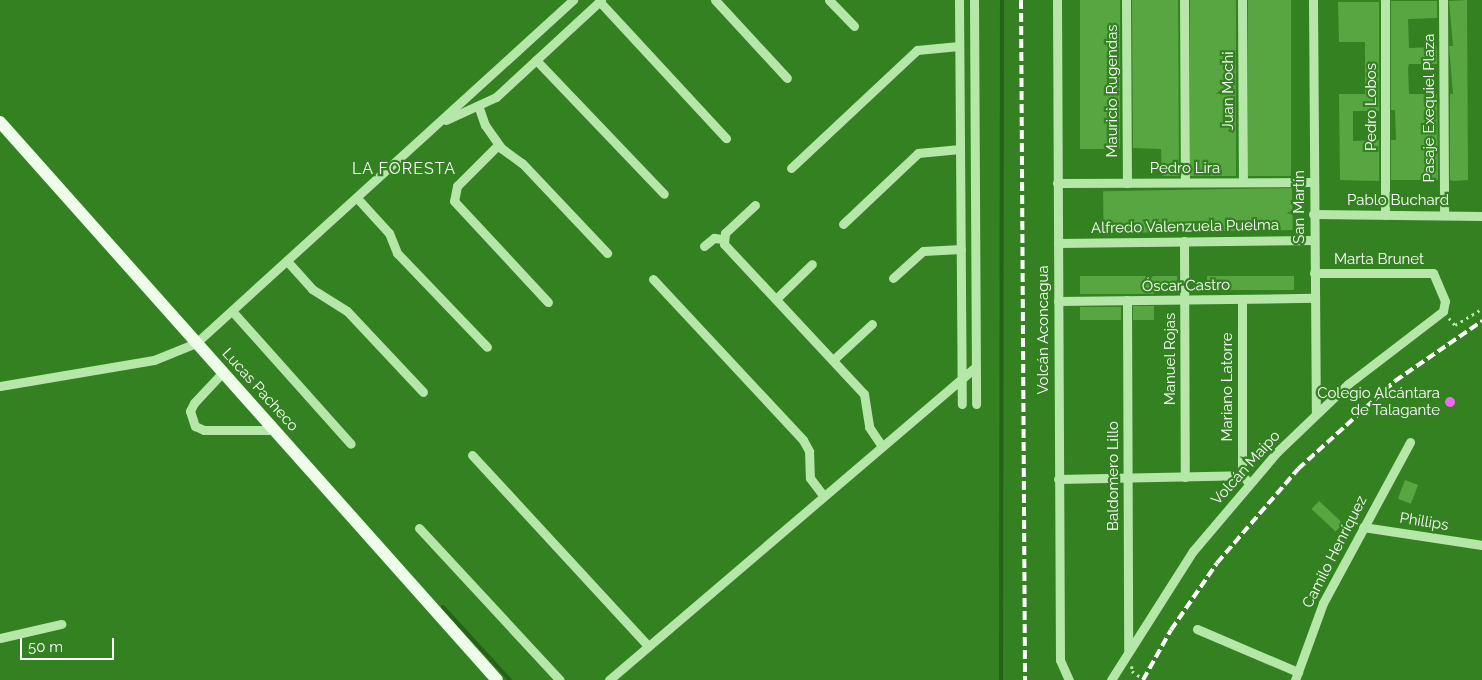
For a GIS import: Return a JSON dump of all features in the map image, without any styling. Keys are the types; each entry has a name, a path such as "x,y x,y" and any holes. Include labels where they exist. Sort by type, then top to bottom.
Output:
{"main road":[{"name":"Lucas Pacheco","path":"0,122 497,680"}],"street":[{"path":"0,386 154,360 196,343 358,198 573,0"},
{"path":"715,0 787,78"},
{"path":"829,0 854,26"},
{"path":"959,0 962,404"},
{"path":"974,0 976,404"},
{"name":"Volcán Aconcagua","path":"1057,0 1060,660 1069,680"},
{"name":"Mauricio Rugendas","path":"1126,0 1127,183"},
{"path":"1184,0 1184,182"},
{"name":"Juan Mochi","path":"1242,0 1243,182"},
{"name":"San Martín","path":"1313,0 1313,240 1316,414"},
{"name":"Pedro Lobos","path":"1385,0 1386,215"},
{"name":"Pasaje Exequiel Plaza","path":"1443,0 1444,216"},
{"path":"441,122 479,108 536,60 600,1 726,138"},
{"path":"791,168 916,50 959,46"},
{"path":"536,60 664,194"},
{"path":"479,108 485,125 498,145 522,163 607,252"},
{"path":"498,145 457,186 454,201 548,302"},
{"path":"843,224 918,153 960,149"},
{"name":"Pedro Lira","path":"1057,183 1313,182"},
{"path":"358,198 389,233 397,253 487,347"},
{"path":"723,239 755,205"},
{"name":"Pablo Buchard","path":"1313,214 1482,216"},
{"path":"704,246 714,238 723,239 864,394 869,427 881,445"},
{"name":"Alfredo Valenzuela Puelma","path":"1058,243 1313,240"},
{"name":"Manuel Rojas","path":"1184,241 1185,477"},
{"path":"893,278 923,251 961,249"},
{"path":"287,261 312,289 347,311 423,392"},
{"path":"776,299 812,264"},
{"name":"Marta Brunet","path":"1314,274 1433,273 1445,301 1444,312"},
{"path":"653,280 803,440 809,451 810,478 823,495"},
{"name":"Óscar Castro","path":"1058,301 1314,298"},
{"name":"Mariano Latorre","path":"1242,299 1242,475"},
{"name":"Baldomero Lillo","path":"1127,300 1128,653"},
{"path":"232,311 351,444"},
{"name":"Volcán Maipo","path":"1111,680 1169,585 1249,484 1316,414 1382,356 1444,312"},
{"path":"833,360 872,324"},
{"path":"609,680 962,375 976,367"},
{"path":"223,372 194,403 190,411 195,426 204,430 274,430"},
{"name":"Camilo Henríquez","path":"1296,676 1322,603 1410,442"},
{"path":"472,455 648,646"},
{"path":"1058,479 1242,475 1249,484"},
{"name":"Phillips","path":"1362,527 1482,545"},
{"path":"419,528 560,680"},
{"path":"0,638 61,624"},
{"path":"1197,629 1296,676"}],"path":[{"path":"1444,312 1455,325 1482,309"},
{"path":"1128,653 1132,671 1145,680"}],"building":[{"path":"1080,0 1120,0 1120,149 1080,149"},
{"path":"1132,0 1178,0 1179,176 1162,176 1161,149 1133,148"},
{"path":"1190,0 1236,0 1236,176 1190,176"},
{"path":"1248,0 1291,0 1291,176 1248,176"},
{"path":"1467,0 1468,180 1454,181 1450,180 1450,94 1453,94 1449,46 1453,46 1449,1"},
{"path":"1391,1 1437,1 1437,18 1408,19 1409,48 1437,47 1437,64 1409,64 1408,68 1409,94 1437,94 1438,180 1391,180 1391,140 1396,140 1395,110 1391,110"},
{"path":"1338,2 1379,2 1379,111 1353,111 1353,141 1379,140 1379,181 1340,180 1339,94 1365,94 1365,42 1339,42"},
{"path":"1292,188 1293,230 1104,233 1103,191"},
{"path":"1080,276 1177,276 1178,289 1154,290 1154,294 1080,294"},
{"path":"1207,276 1294,276 1294,290 1207,290"},
{"path":"1133,306 1154,306 1154,320 1133,320"},
{"path":"1080,307 1121,307 1121,320 1080,320"},
{"path":"1405,480 1418,485 1411,504 1398,499"},
{"path":"1319,501 1343,524 1336,532 1311,509"}],"waterway":[{"path":"1001,680 1002,0"},
{"path":"443,607 510,680"}],"railway":[{"path":"1021,0 1025,680"},
{"path":"1143,680 1171,630 1217,563 1298,469 1395,381 1482,321"}],"place":[{"name":"Colegio Alcántara de Talagante","path":"1450,402"}],"district":[{"name":"LA FORESTA","path":"404,169"}]}
